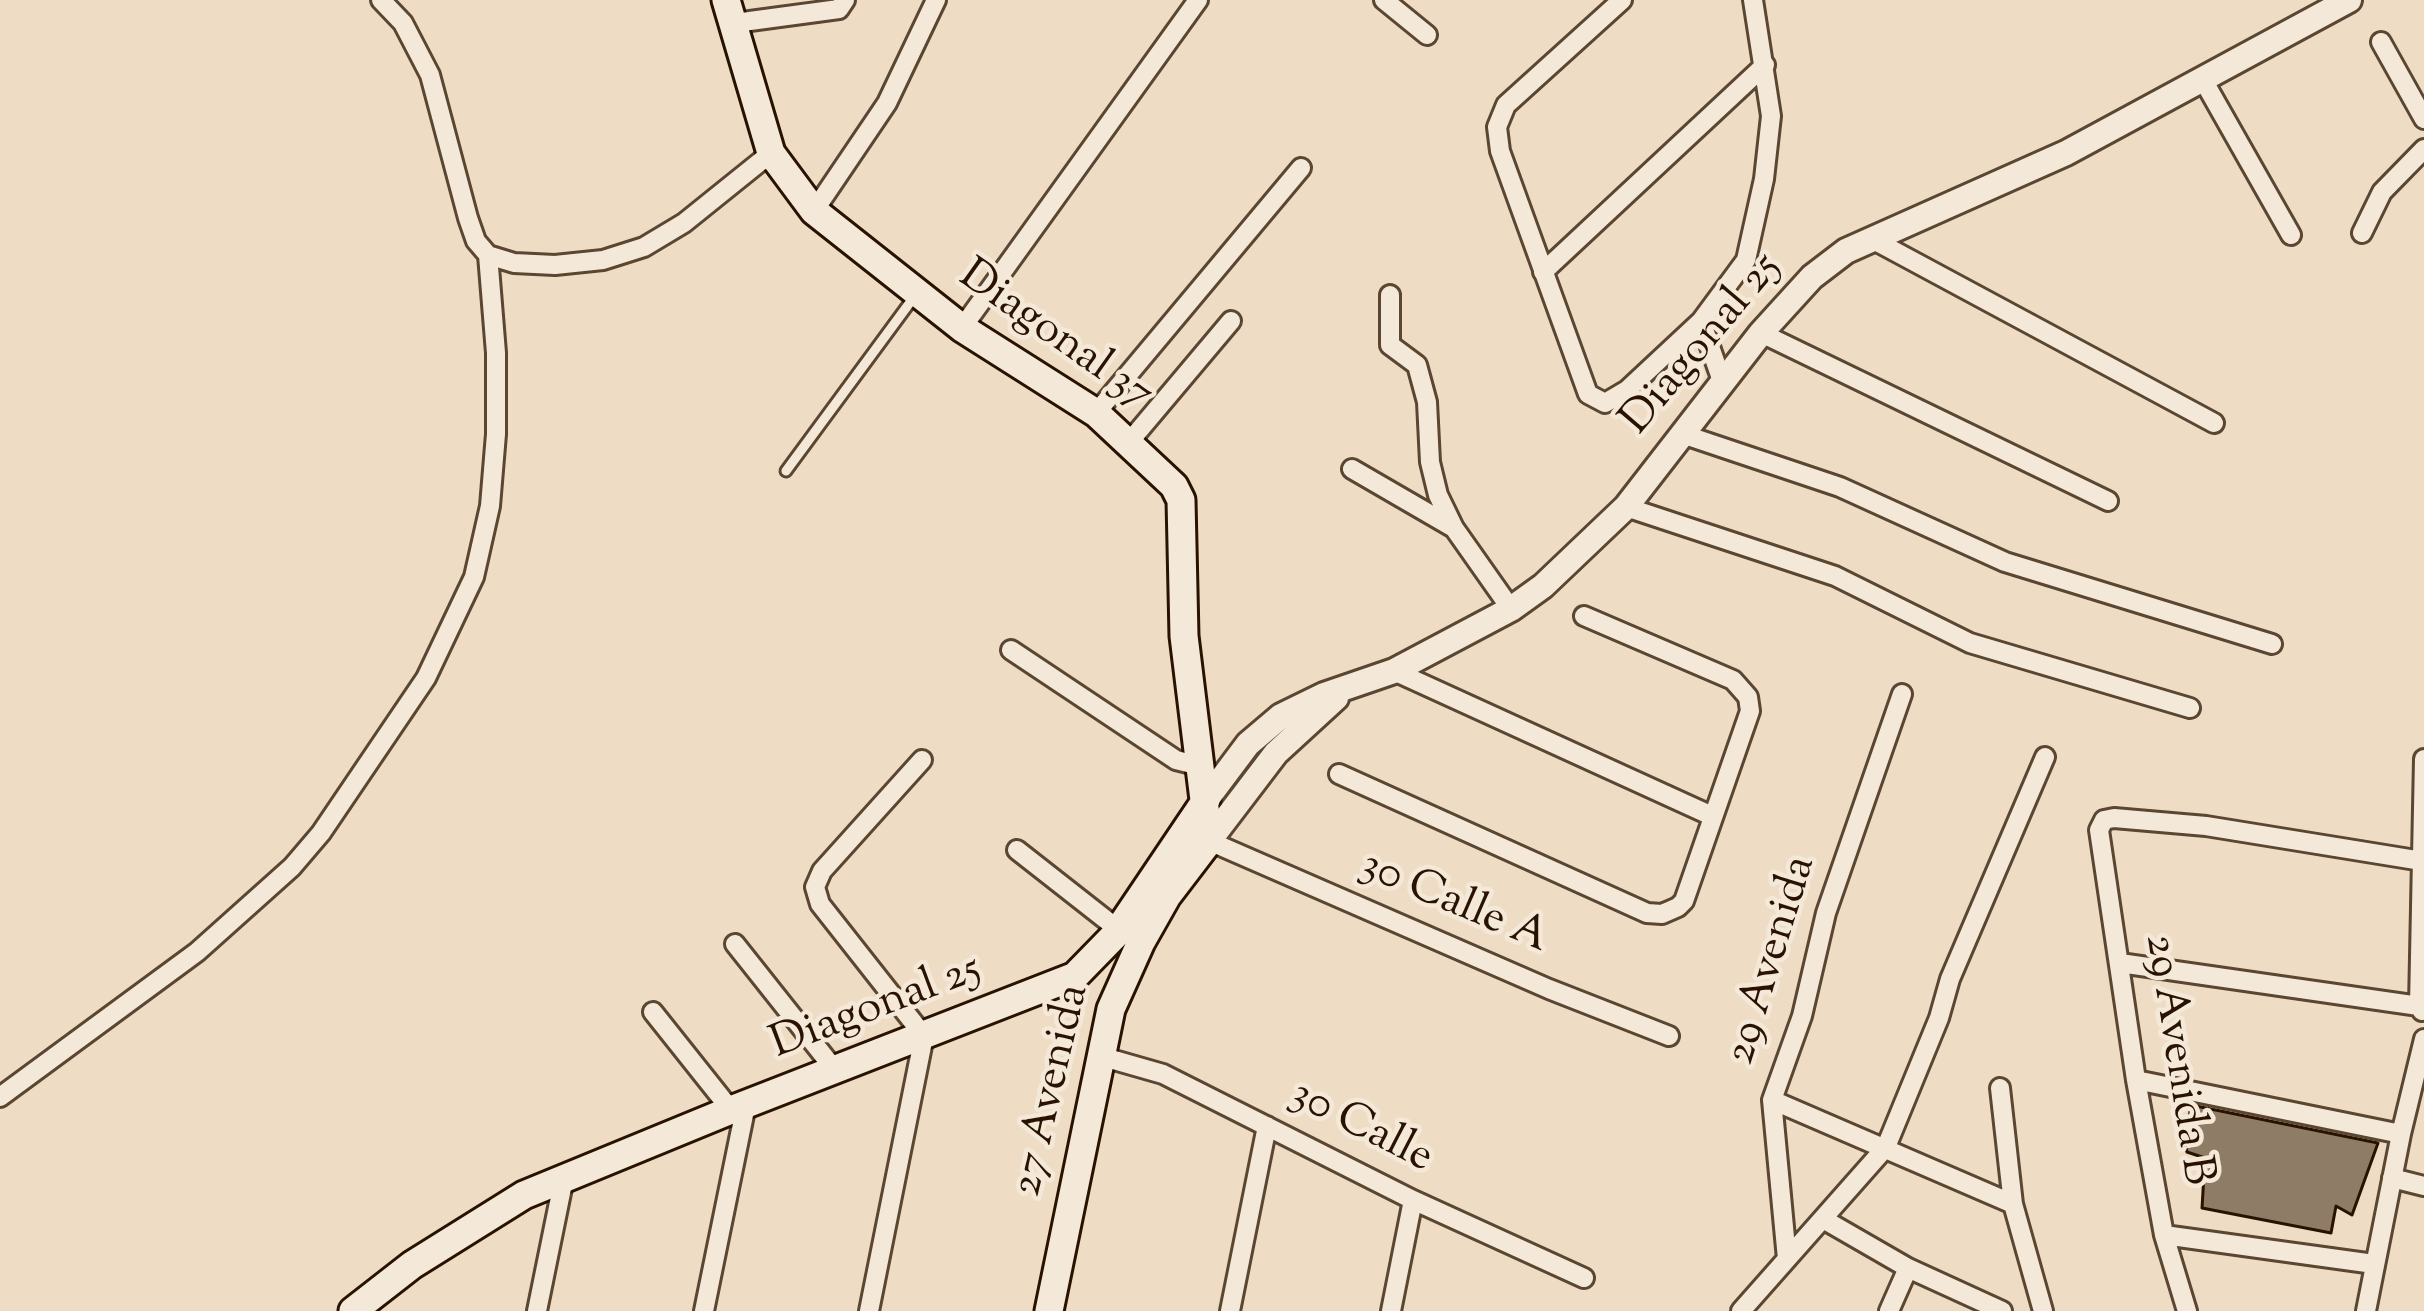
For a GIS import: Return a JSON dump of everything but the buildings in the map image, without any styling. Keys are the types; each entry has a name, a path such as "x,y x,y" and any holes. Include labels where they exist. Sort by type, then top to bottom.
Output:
{"main road":[{"name":"Diagonal 37","path":"731,12 771,153 814,211 962,328 1096,413 1174,486 1183,509 1184,636 1209,842"},
{"name":"Diagonal 25","path":"353,1311 375,1301 482,1220 564,1178 1053,986 1088,965 1119,930 1206,800"},
{"name":"27 Avenida","path":"1049,1311 1100,1055 1119,987 1167,896 1209,842"},
{"path":"1088,965 1119,987"}],"street":[{"path":"381,0 403,23 430,75 468,218 476,241 488,255 514,263 555,265 603,260 644,247 684,224 771,153"},
{"path":"731,12 838,9 844,0"},
{"path":"814,211 886,103 936,0"},
{"path":"962,328 1198,0"},
{"path":"1384,0 1427,35"},
{"path":"1622,0 1506,105 1497,127 1500,151 1588,394 1605,403 1627,390 1701,321 1746,260 1772,116 1753,0"},
{"name":"Diagonal 25","path":"1206,800 1262,730 1302,704 1394,671 1511,609 1543,586 1626,507 1722,381 1812,277 1870,238 2066,153 2321,8 2349,0"},
{"path":"2381,42 2424,119"},
{"path":"1543,272 1766,65"},
{"path":"2202,78 2291,236"},
{"path":"2362,233 2382,192 2424,149"},
{"path":"1096,413 1301,168"},
{"path":"1870,238 2214,423"},
{"path":"0,1097 197,952 276,882 322,833 436,662 474,577 490,506 497,394 488,255"},
{"path":"1390,295 1390,345 1417,365 1427,402 1430,462 1438,495 1454,528 1511,609"},
{"path":"1130,441 1231,321"},
{"path":"1701,321 1722,381"},
{"path":"1761,333 2108,501"},
{"path":"1685,435 1840,487 2005,562 2272,644"},
{"path":"1352,469 1454,528"},
{"path":"1626,507 1835,576 1970,643 2190,709"},
{"path":"1340,774 1655,914 1670,911 1684,901 1750,711 1745,690 1733,680 1584,616"},
{"path":"1011,650 1177,760 1200,766"},
{"path":"1394,671 1712,816"},
{"name":"Diagonal 25","path":"1209,842 1276,753 1347,689"},
{"name":"29 Avenida","path":"1787,1259 1772,1100 1802,1016 1826,913 1903,694"},
{"path":"1741,1311 1886,1147 1939,1018 1950,979 2045,758"},
{"path":"2120,963 2421,1009 2424,759"},
{"path":"869,1311 924,1036 820,904 814,887 822,871 922,760"},
{"name":"29 Avenida B","path":"2187,1311 2164,1234 2098,830 2104,820 2206,826 2422,861"},
{"name":"30 Calle A","path":"1209,842 1669,1036"},
{"path":"1017,850 1119,930"},
{"path":"735,944 835,1070"},
{"path":"653,1012 739,1107 704,1311"},
{"path":"2366,1311 2424,1042"},
{"name":"30 Calle","path":"1100,1055 1163,1074 1414,1201 1584,1278"},
{"path":"2136,1080 2401,1134"},
{"path":"2000,1088 2013,1204 2043,1311"},
{"path":"1772,1100 2013,1204"},
{"path":"1230,1311 1267,1126"},
{"path":"537,1311 564,1178"},
{"path":"2392,1178 2424,1186"},
{"path":"1391,1311 1414,1201"},
{"path":"1823,1219 1909,1268 2002,1311"},
{"path":"2164,1234 2374,1264"},
{"path":"1889,1311 1909,1268"}],"lane":[{"path":"786,471 917,292"}]}
